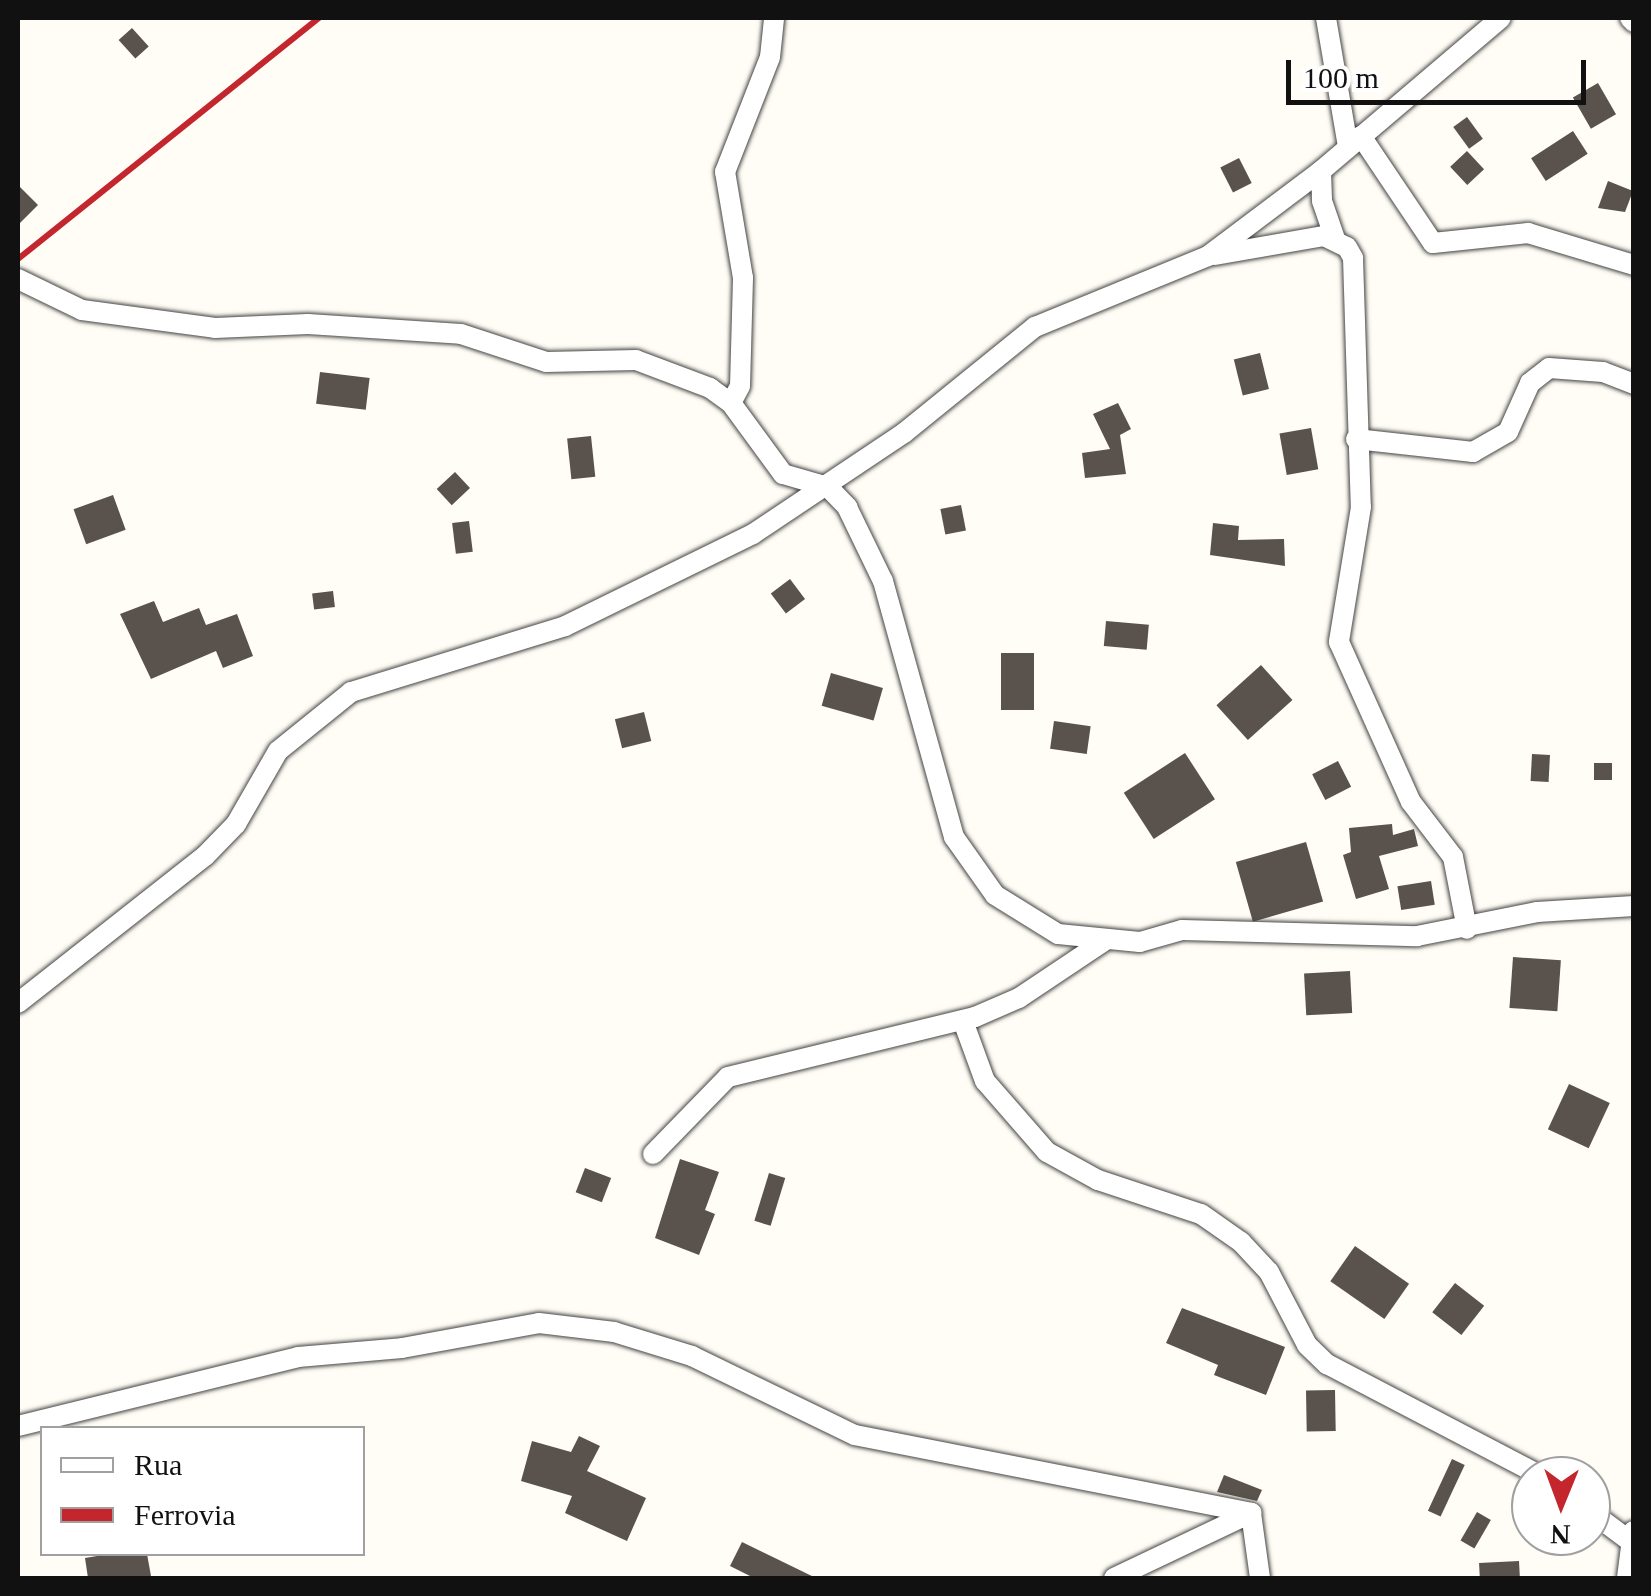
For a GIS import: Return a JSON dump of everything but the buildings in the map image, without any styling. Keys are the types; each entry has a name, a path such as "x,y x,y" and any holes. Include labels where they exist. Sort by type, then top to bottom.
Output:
{"street":[{"path":"731,403 740,386 744,278 725,172 770,57 774,18"},
{"path":"1326,18 1355,142 1433,242 1528,233 1634,265"},
{"path":"18,1003 205,856 236,824 278,751 351,692 566,626 676,576 828,486 1036,327 1208,256 1321,171 1501,18"},
{"path":"1321,171 1322,201 1335,239 1347,247 1356,273 1360,526 1339,642 1411,802 1453,857 1468,930"},
{"path":"1208,256 1335,239"},
{"path":"18,279 82,310 198,326 423,331 461,334 546,362 636,360 678,371 731,403 783,474 828,486 860,529 883,581 954,838 995,895 1021,916 1058,934 1140,942 1182,930 1417,936 1468,930 1538,912 1634,906"},
{"path":"1356,440 1474,452 1508,432 1530,383 1549,368 1603,372 1634,384"},
{"path":"653,1154 728,1077 963,1021 1019,998 1104,941"},
{"path":"963,1021 986,1082 1047,1152 1098,1180 1201,1214 1241,1242 1269,1272 1307,1345 1328,1364 1511,1464"},
{"path":"18,1426 298,1357 402,1348 539,1323 614,1332 692,1356 855,1436 1251,1513"},
{"path":"1114,1578 1251,1513"},
{"path":"1251,1513 1260,1578"},
{"path":"1627,1578 1632,1538"}],"railway":[{"path":"18,259 319,18"}]}
